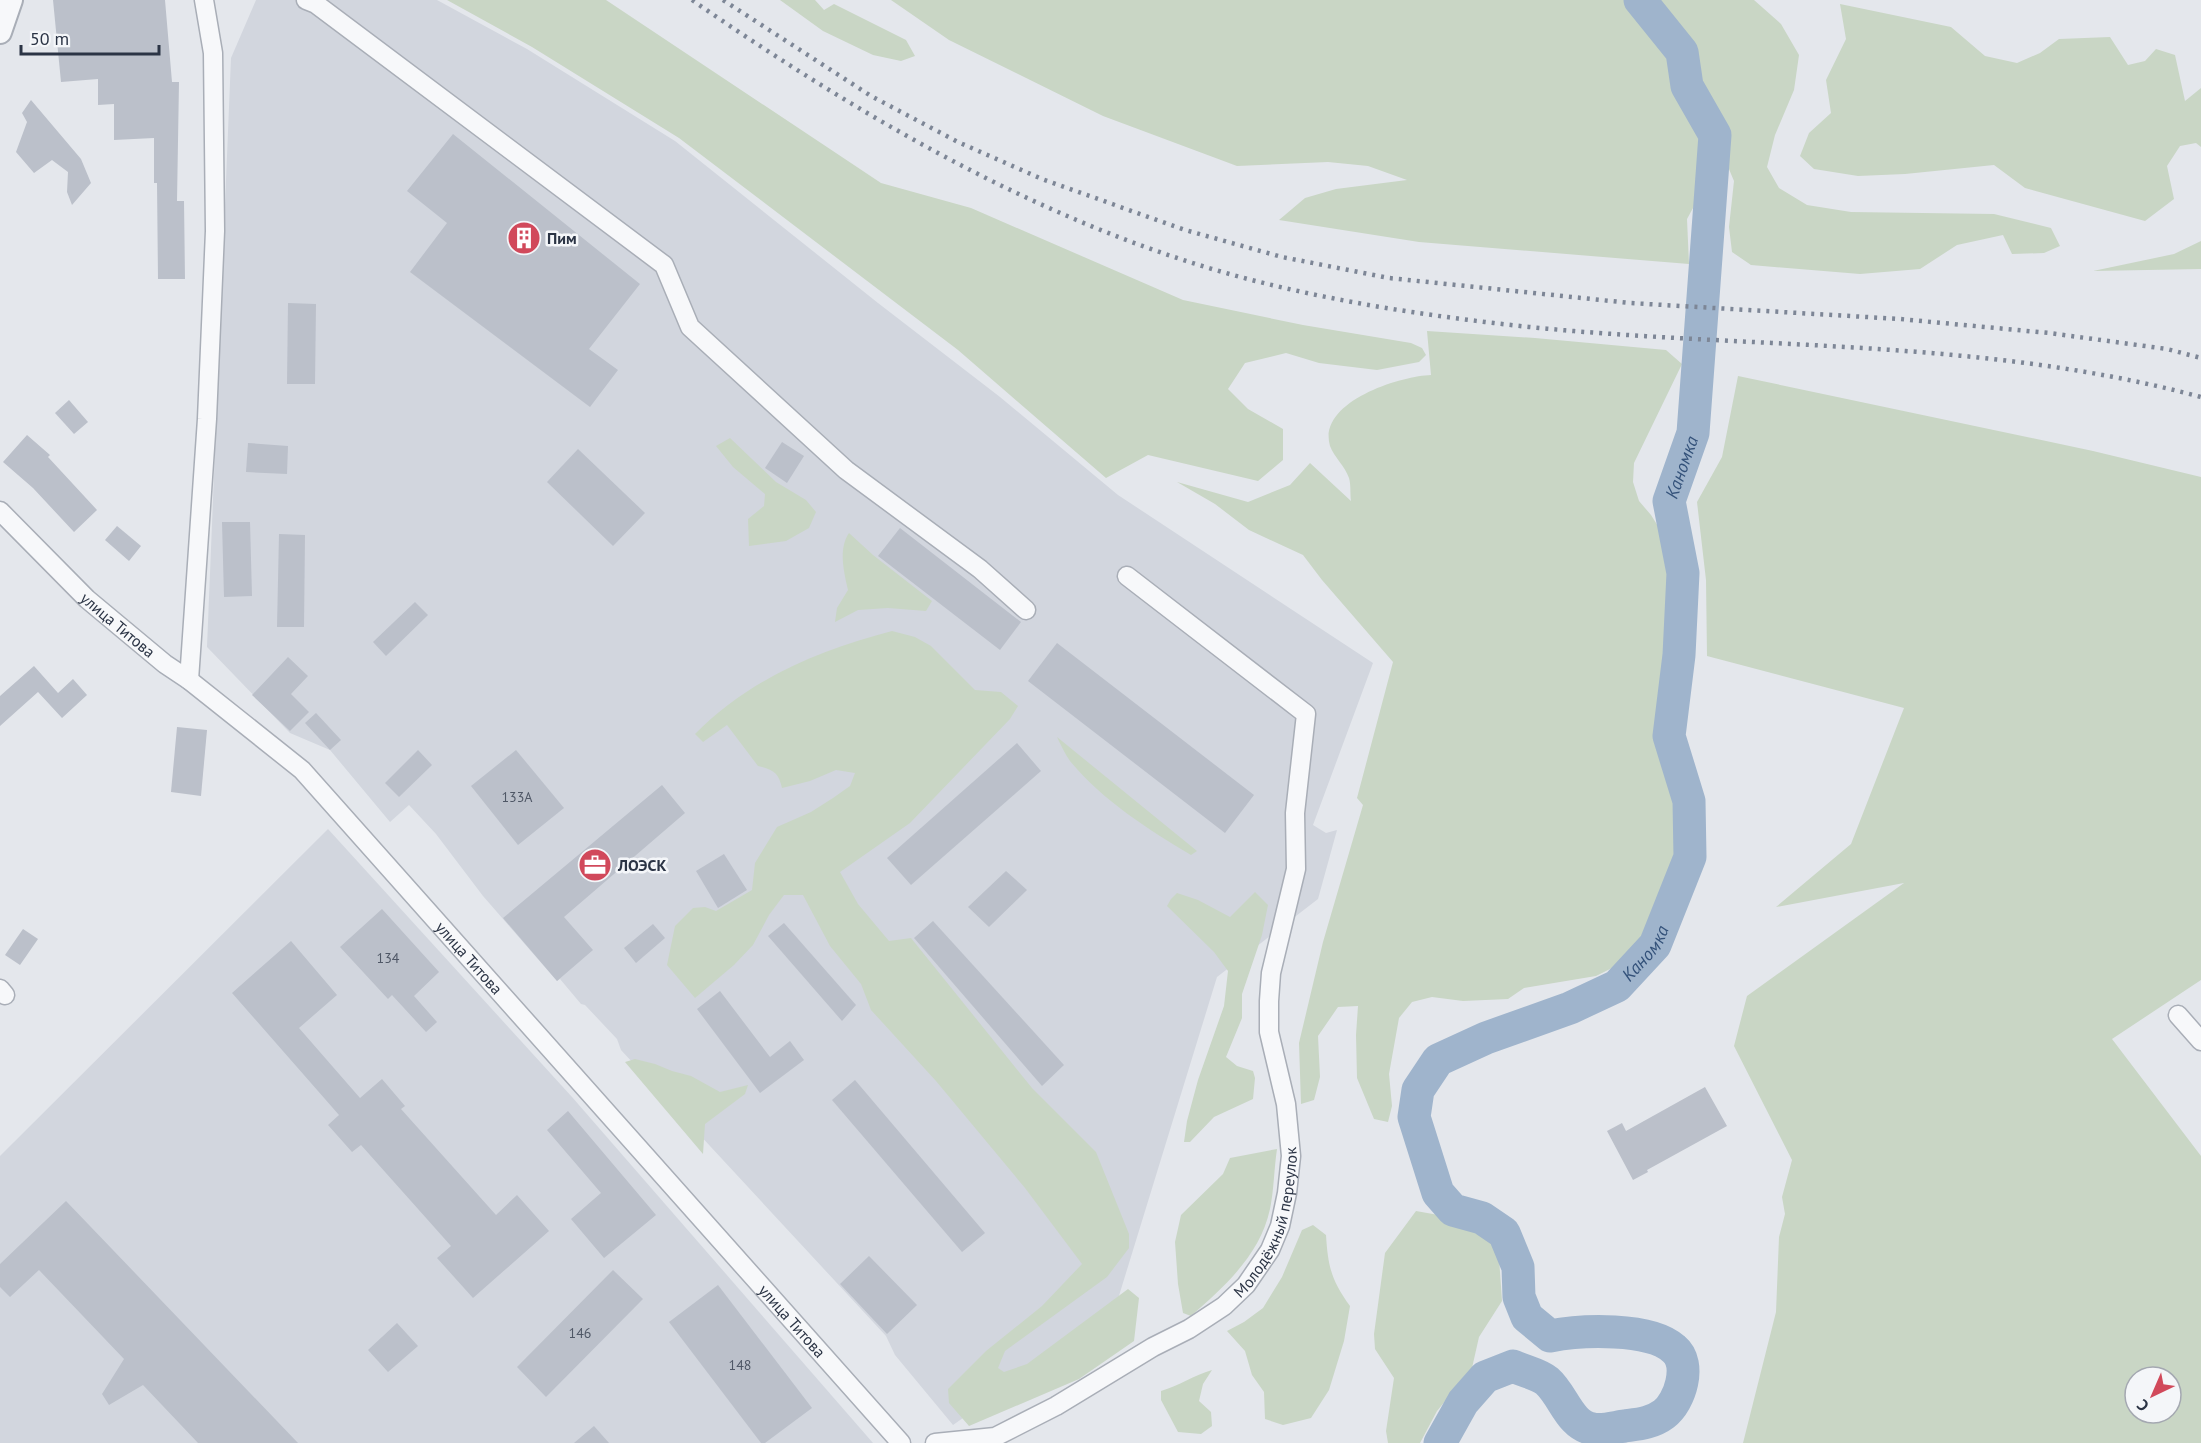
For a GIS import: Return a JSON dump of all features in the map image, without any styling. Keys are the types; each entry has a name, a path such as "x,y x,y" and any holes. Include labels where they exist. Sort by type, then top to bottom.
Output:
{"street":[{"path":"0,32 11,0"},
{"path":"189,680 207,419 216,231 213,53 204,0"},
{"path":"306,0 316,4 664,265 690,327 846,470 980,569 1026,610"},
{"name":"улица Титова","path":"0,511 87,599 165,664 189,680 302,770 901,1443"},
{"name":"Молодёжный переулок","path":"935,1443 995,1437 1056,1406 1153,1347 1189,1329 1224,1306 1246,1285 1270,1250 1280,1226 1291,1156 1286,1104 1269,1032 1269,1001 1271,973 1296,869 1294,813 1306,714 1127,576"},
{"path":"2178,1016 2201,1041"}],"shaded area":[{"path":"256,0 437,0 527,49 675,141 1000,397 1118,495 1373,663 1313,825 1326,833 1337,830 1318,899 1217,977 1114,1312 953,1425 895,1355 886,1336 621,1050 617,1039 585,1005 581,1004 560,979 557,981 483,896 436,834 409,805 390,822 330,750 290,733 207,647 231,58"},
{"path":"328,829 572,1097 873,1443 0,1443 0,1156"}],"green space":[{"path":"447,0 606,0 881,183 971,208 1183,300 1303,325 1411,343 1422,348 1426,355 1419,362 1377,370 1319,363 1286,353 1245,363 1228,389 1248,409 1283,429 1283,460 1258,481 1148,455 1106,478 958,350 679,138 532,47"},
{"path":"780,0 815,0 824,10 834,4 906,40 915,56 901,61 873,55 823,31"},
{"path":"891,0 1754,0 1781,24 1799,55 1794,90 1775,135 1767,167 1779,188 1807,205 1851,212 1994,214 2051,228 2060,246 2044,253 2012,254 2003,235 1957,245 1920,269 1860,274 1751,265 1732,252 1729,227 1734,181 1715,136 1699,197 1687,219 1689,264 1419,242 1279,220 1305,198 1336,189 1407,180 1368,166 1328,162 1237,166 1103,116 949,40"},
{"path":"1840,4 1951,27 1985,56 2017,63 2040,53 2059,39 2110,37 2128,65 2145,61 2156,49 2175,55 2185,101 2201,88 2201,147 2196,143 2180,146 2167,166 2174,199 2145,221 2025,188 1994,165 1858,176 1814,169 1800,156 1809,133 1831,113 1826,80 1846,39"},
{"path":"2201,241 2201,269 2093,271 2174,254"},
{"path":"1427,331 1666,350 1682,364 1634,463 1633,482 1639,501 1651,515 1671,547 1677,586 1664,748 1666,762 1687,809 1676,877 1660,919 1632,958 1596,976 1524,988 1508,999 1463,1001 1432,997 1412,1002 1399,1018 1389,1074 1392,1106 1388,1122 1374,1119 1357,1078 1358,1006 1338,1007 1318,1036 1320,1077 1314,1100 1301,1104 1299,1043 1323,942 1363,805 1357,798 1393,662 1303,555 1249,530 1215,504 1177,482 1248,502 1290,485 1310,463 1351,501 1349,478 1330,446 1329,430 1336,416 1348,404 1364,394 1400,380 1431,375"},
{"path":"1738,376 2093,451 2201,477 2201,980 2112,1039 2201,1156 2201,1443 1743,1443 1776,1312 1779,1237 1785,1214 1782,1197 1792,1160 1734,1046 1747,996 1904,883 1776,907 1851,844 1904,708 1707,656 1706,580 1697,502 1722,457"},
{"path":"730,438 776,482 806,500 816,512 809,528 786,541 749,546 748,519 764,506 765,494 733,467 716,446"},
{"path":"849,533 873,555 932,601 926,611 888,608 858,610 835,622 837,608 848,590 843,553"},
{"path":"892,631 915,637 931,646 975,690 1001,692 1018,706 1010,719 910,823 840,872 858,904 889,941 911,938 1032,1088 1096,1152 1129,1234 1129,1248 1107,1277 1005,1351 998,1368 1004,1372 1027,1364 1128,1289 1139,1298 1134,1341 1079,1379 969,1426 949,1403 948,1389 986,1351 1042,1306 1082,1264 1025,1188 936,1081 871,1010 861,984 830,946 803,895 784,895 769,915 753,945 734,965 695,998 667,965 675,926 693,908 705,907 716,911 752,890 755,863 777,827 811,812 833,798 850,786 855,773 836,770 810,781 782,788 777,775 771,770 758,766 727,725 703,742 695,734 738,697 786,669 838,647"},
{"path":"1057,737 1197,851 1191,855 1143,825 1096,789 1070,761"},
{"path":"1255,892 1268,905 1262,935 1242,994 1242,1018 1226,1057 1237,1066 1253,1071 1255,1078 1253,1099 1214,1117 1190,1142 1184,1142 1198,1080 1224,1006 1228,971 1214,952 1167,906 1177,893 1198,900 1230,917"},
{"path":"635,1059 691,1076 720,1092 748,1085 745,1094 705,1124 703,1154 625,1062"},
{"path":"1277,1149 1270,1209 1265,1226 1250,1255 1228,1281 1191,1316 1183,1313 1175,1242 1181,1215 1223,1174 1230,1158"},
{"path":"1416,1211 1444,1216 1471,1217 1498,1243 1502,1301 1479,1337 1472,1368 1437,1411 1420,1443 1388,1443 1386,1431 1394,1378 1375,1349 1374,1334 1385,1253"},
{"path":"1313,1225 1326,1235 1332,1272 1350,1306 1344,1341 1329,1390 1311,1418 1283,1425 1265,1419 1264,1392 1252,1375 1245,1351 1227,1331 1263,1308 1282,1277 1302,1230"},
{"path":"1212,1370 1203,1384 1199,1401 1211,1412 1212,1426 1201,1434 1178,1432 1161,1400 1161,1391"}],"building":[{"path":"53,0 165,0 172,82 179,82 177,201 184,201 185,279 158,279 154,138 114,140 114,104 98,105 98,79 61,82"},
{"path":"31,100 81,159 91,183 72,205 67,192 68,172 52,160 34,173 16,152 27,122 22,113"},
{"path":"453,134 640,284 589,349 618,370 590,407 410,272 447,223 407,191"},
{"path":"288,303 316,304 315,384 287,384"},
{"path":"69,400 88,422 74,434 55,413"},
{"path":"27,435 50,455 48,457 97,510 74,532 33,488 3,462"},
{"path":"782,442 804,456 787,483 765,468"},
{"path":"248,443 288,446 287,474 246,472"},
{"path":"578,449 645,513 613,546 547,482"},
{"path":"222,522 250,522 252,596 224,597"},
{"path":"117,526 141,546 129,561 105,540"},
{"path":"900,528 1021,622 1000,650 878,556"},
{"path":"279,534 305,535 304,627 277,627"},
{"path":"415,602 428,615 386,656 373,642"},
{"path":"1057,643 1254,795 1225,833 1028,681"},
{"path":"288,657 308,676 291,694 309,712 290,731 252,695"},
{"path":"34,666 58,693 73,679 87,695 62,718 38,692 0,726 0,696"},
{"path":"316,713 341,740 330,750 305,723"},
{"path":"177,727 207,730 201,796 171,792"},
{"path":"1017,743 1041,771 911,885 887,858"},
{"path":"418,750 432,765 399,797 385,783"},
{"path":"516,750 564,808 518,845 471,786"},
{"name":"ЛОЭСК","path":"662,785 685,813 564,917 593,950 557,981 503,918"},
{"path":"724,854 747,890 718,908 696,871"},
{"path":"1006,871 1027,890 989,927 968,907"},
{"path":"382,909 439,972 414,996 437,1022 426,1032 392,995 388,999 340,947"},
{"path":"933,921 1064,1065 1042,1086 914,938"},
{"path":"784,923 856,1005 842,1021 768,936"},
{"path":"653,924 665,938 636,963 624,948"},
{"path":"23,929 38,939 20,965 5,955"},
{"path":"291,941 337,995 299,1028 360,1098 382,1079 405,1106 401,1109 496,1215 517,1195 549,1231 473,1298 437,1258 451,1246 361,1145 352,1152 328,1125 339,1115 232,993"},
{"path":"720,991 770,1057 790,1041 804,1060 760,1093 697,1009"},
{"path":"855,1080 985,1233 962,1252 832,1100"},
{"path":"1705,1087 1727,1126 1633,1180 1607,1131 1622,1123 1626,1131"},
{"path":"568,1111 656,1215 604,1258 571,1219 601,1193 547,1130"},
{"path":"66,1201 298,1443 198,1443 143,1385 109,1405 102,1394 124,1359 39,1270 10,1297 0,1287 0,1264"},
{"path":"869,1256 917,1305 887,1334 840,1284"},
{"path":"613,1270 643,1299 546,1397 517,1367"},
{"path":"718,1285 812,1408 765,1443 761,1443 669,1322"},
{"path":"397,1323 418,1346 388,1372 368,1350"},
{"path":"594,1426 609,1443 574,1443"}],"waterway":[{"name":"Каномка","path":"1440,1443 1463,1402 1485,1377 1513,1366 1547,1381 1578,1422 1597,1429 1640,1424 1659,1417 1675,1401 1682,1383 1683,1373 1679,1356 1674,1349 1663,1342 1649,1337 1615,1332 1579,1332 1550,1336 1527,1317 1519,1297 1518,1267 1504,1233 1482,1218 1453,1210 1438,1193 1414,1117 1418,1090 1438,1060 1486,1038 1570,1008 1617,986 1655,945 1690,857 1689,801 1669,736 1679,655 1683,573 1669,501 1693,433 1715,135 1687,86 1682,52 1640,0"}],"railway":[{"path":"692,0 828,90 971,170 1045,206 1120,238 1197,264 1276,286 1397,310 1520,326 1691,339 1948,354 2033,364 2117,378 2201,397"},
{"path":"723,0 871,96 958,142 1042,179 1185,230 1282,257 1389,278 1630,303 1900,319 2049,333 2167,349 2201,358"}],"place":[{"name":"Пим","path":"524,238"},
{"name":"ЛОЭСК","path":"595,865"}]}
